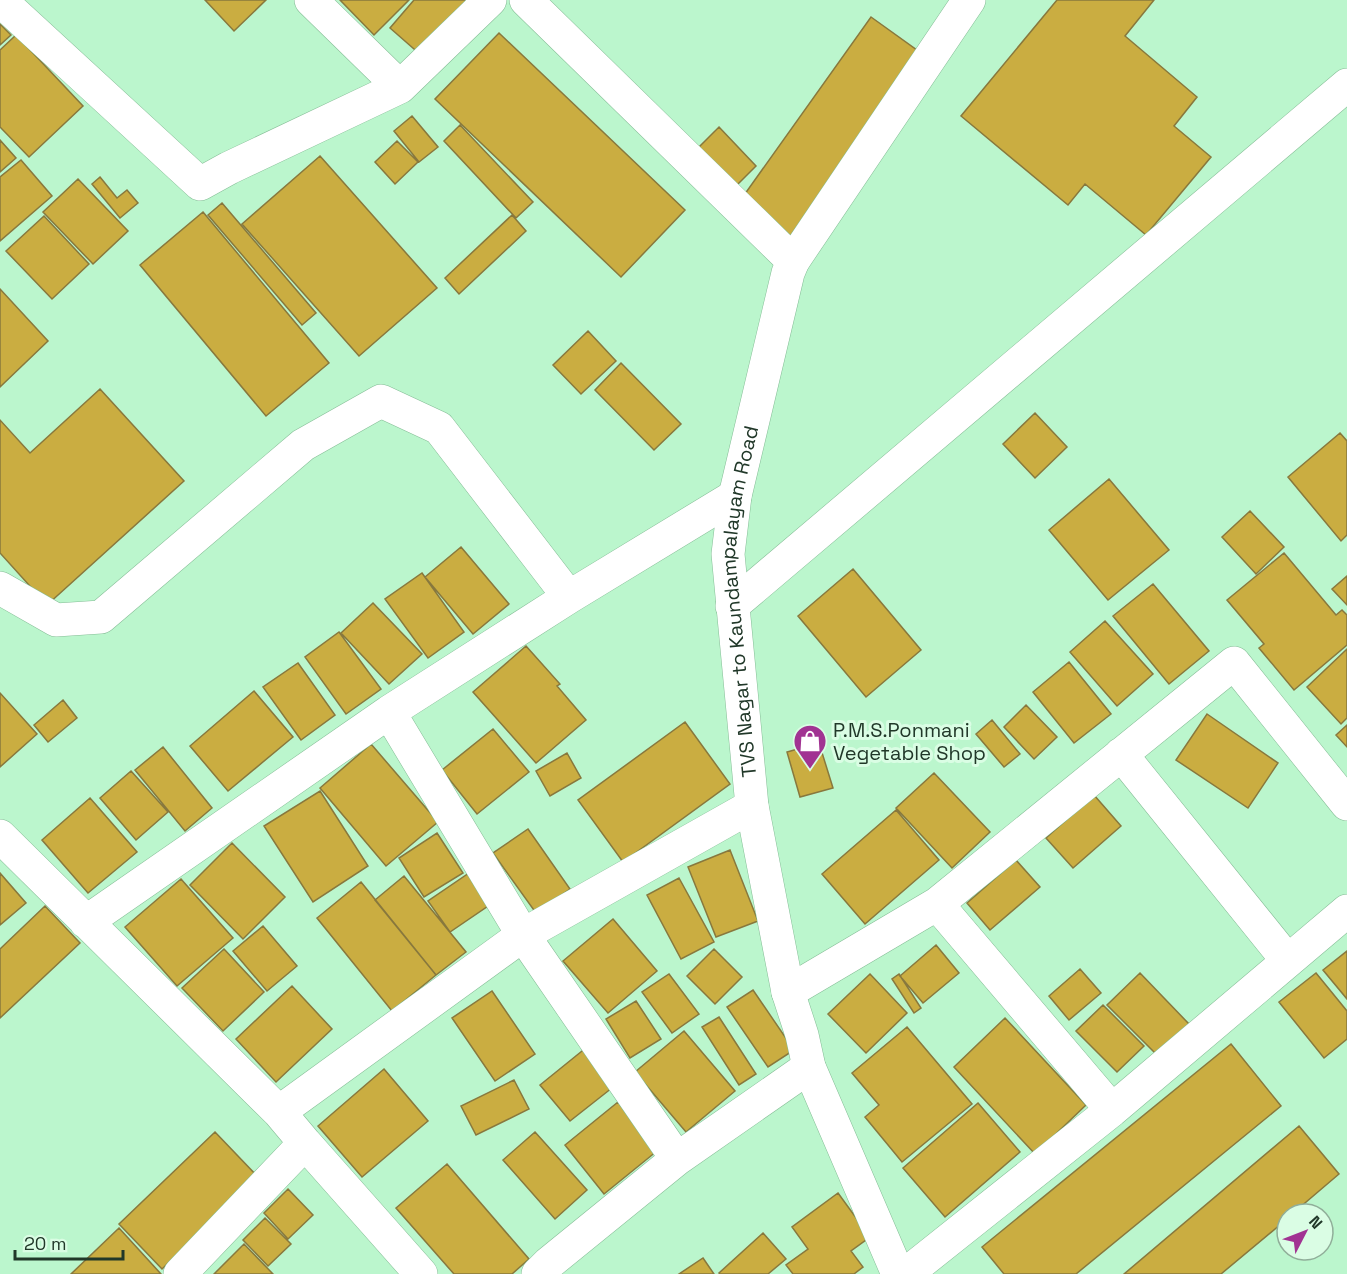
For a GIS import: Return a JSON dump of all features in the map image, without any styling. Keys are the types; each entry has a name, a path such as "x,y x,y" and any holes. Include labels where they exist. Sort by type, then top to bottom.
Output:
{"street":[{"path":"0,0 200,184 400,87 490,0"},
{"path":"311,0 400,87"},
{"path":"526,0 793,261"},
{"name":"TVS Nagar to Kaundampalayam Road","path":"898,1274 809,1067 802,1035 788,992 752,806 728,554 735,496 788,273 793,261 969,0"},
{"path":"732,606 1347,85"},
{"path":"0,588 56,620 101,617 303,446 381,401 439,428 569,597"},
{"path":"86,922 389,712 569,597 735,496"},
{"path":"788,992 937,904 1234,663 1347,804"},
{"path":"389,712 523,935 677,1159"},
{"path":"1122,754 1288,961"},
{"path":"279,1112 523,935 752,806"},
{"path":"0,836 279,1112 421,1274"},
{"path":"937,904 1112,1110"},
{"path":"906,1274 1112,1110 1347,911"},
{"path":"538,1274 677,1159 809,1067"},
{"path":"180,1274 305,1143"}],"building":[{"path":"205,0 266,0 234,31"},
{"path":"340,0 409,0 374,35"},
{"path":"414,0 471,0 422,56 390,28"},
{"path":"1057,0 1154,0 1125,36 1197,97 1174,126 1211,157 1146,235 1085,184 1068,205 961,116"},
{"path":"871,17 921,53 787,241 737,205"},
{"path":"0,24 11,35 0,45"},
{"path":"499,33 685,210 621,277 435,99"},
{"path":"16,35 83,106 29,157 0,127 0,50"},
{"path":"412,116 438,147 419,162 394,131"},
{"path":"460,125 533,202 516,218 444,141"},
{"path":"719,127 756,166 734,188 697,149"},
{"path":"0,140 16,158 0,172"},
{"path":"397,141 418,162 395,184 375,162"},
{"path":"320,156 437,288 359,356 242,224"},
{"path":"21,160 52,196 0,241 0,177"},
{"path":"100,177 117,198 127,190 138,203 120,218 92,184"},
{"path":"78,179 128,231 93,264 43,212"},
{"path":"222,203 316,313 302,325 208,215"},
{"path":"203,212 329,363 266,416 140,265"},
{"path":"512,215 526,231 459,294 445,278"},
{"path":"44,216 89,264 52,299 6,251"},
{"path":"0,289 48,341 0,387"},
{"path":"588,331 616,361 581,394 553,365"},
{"path":"621,363 681,424 654,450 595,390"},
{"path":"100,389 184,481 47,605 0,553 0,420 30,453"},
{"path":"1035,413 1067,447 1035,478 1003,444"},
{"path":"1340,433 1347,441 1347,535 1341,541 1288,477"},
{"path":"1109,479 1169,550 1108,600 1049,530"},
{"path":"1250,511 1284,547 1256,574 1222,537"},
{"path":"461,547 509,604 473,634 425,577"},
{"path":"1284,553 1336,615 1342,610 1347,615 1347,645 1294,690 1259,648 1264,644 1227,600"},
{"path":"853,569 921,650 866,697 798,616"},
{"path":"422,573 464,632 428,658 385,599"},
{"path":"1347,576 1347,605 1332,589"},
{"path":"1153,584 1209,651 1169,684 1113,616"},
{"path":"373,603 422,654 389,684 341,633"},
{"path":"1105,621 1153,674 1117,706 1070,652"},
{"path":"339,632 381,689 346,714 305,657"},
{"path":"526,646 560,684 557,686 586,720 536,763 473,692"},
{"path":"1347,649 1347,718 1341,724 1307,687"},
{"path":"1069,662 1111,714 1074,743 1033,692"},
{"path":"298,663 335,715 301,740 263,687"},
{"path":"254,691 293,737 228,791 190,746"},
{"path":"0,693 37,734 0,767"},
{"path":"63,700 77,718 48,742 34,725"},
{"path":"1026,705 1057,737 1034,759 1004,727"},
{"path":"1207,714 1278,763 1248,808 1176,760"},
{"path":"992,720 1020,754 1004,767 976,734"},
{"path":"685,722 730,784 623,862 578,800"},
{"path":"1347,725 1347,747 1336,735"},
{"path":"493,729 529,772 477,814 442,770"},
{"name":"P.M.S.Ponmani Vegetable Shop","path":"819,743 833,788 800,797 787,752"},
{"path":"371,744 438,822 386,866 320,788"},
{"path":"163,747 212,808 185,831 135,770"},
{"path":"567,753 581,778 550,796 536,771"},
{"path":"131,771 168,812 136,840 100,798"},
{"path":"934,773 990,832 952,868 896,808"},
{"path":"320,791 368,866 313,902 264,826"},
{"path":"1094,795 1121,826 1073,868 1046,838"},
{"path":"90,798 137,852 88,893 42,840"},
{"path":"896,810 939,860 865,924 822,874"},
{"path":"528,829 570,889 536,913 493,853"},
{"path":"437,833 463,873 424,897 399,858"},
{"path":"232,843 285,897 243,939 190,885"},
{"path":"730,850 758,921 716,937 688,867"},
{"path":"1016,860 1040,887 990,930 967,903"},
{"path":"0,873 26,903 0,925"},
{"path":"469,873 491,904 450,932 428,901"},
{"path":"404,876 466,952 436,975 375,900"},
{"path":"679,878 714,942 681,959 647,895"},
{"path":"181,879 233,938 177,986 125,927"},
{"path":"361,882 436,975 392,1011 317,918"},
{"path":"45,906 80,943 0,1018 0,949"},
{"path":"613,919 657,971 608,1013 563,961"},
{"path":"263,926 297,966 267,991 233,951"},
{"path":"936,945 959,973 923,1003 900,976"},
{"path":"224,949 264,992 223,1031 182,988"},
{"path":"714,949 742,977 715,1004 687,976"},
{"path":"1347,951 1347,999 1323,970"},
{"path":"1080,969 1101,993 1069,1020 1049,996"},
{"path":"1140,973 1189,1024 1157,1055 1107,1005"},
{"path":"1316,973 1347,1011 1347,1039 1324,1058 1279,1002"},
{"path":"669,974 699,1014 672,1033 642,992"},
{"path":"870,974 907,1013 866,1053 828,1014"},
{"path":"899,974 921,1008 914,1013 892,979"},
{"path":"292,986 332,1029 276,1082 236,1039"},
{"path":"753,990 794,1050 768,1067 727,1007"},
{"path":"492,991 535,1054 495,1081 452,1018"},
{"path":"636,1001 661,1039 630,1058 606,1019"},
{"path":"1103,1005 1144,1046 1117,1072 1076,1031"},
{"path":"719,1017 756,1074 739,1085 702,1027"},
{"path":"1005,1018 1086,1105 1035,1154 954,1067"},
{"path":"907,1027 972,1104 902,1162 865,1117 879,1105 852,1073"},
{"path":"684,1031 735,1091 686,1132 635,1072"},
{"path":"1231,1044 1281,1106 1076,1274 1004,1274 982,1247"},
{"path":"587,1047 617,1084 570,1121 540,1085"},
{"path":"384,1069 428,1121 362,1177 318,1126"},
{"path":"514,1080 529,1109 476,1135 461,1106"},
{"path":"618,1102 657,1151 604,1194 565,1145"},
{"path":"978,1103 1020,1152 945,1217 903,1168"},
{"path":"1299,1126 1339,1174 1306,1202 1275,1202 1275,1229 1221,1274 1124,1274"},
{"path":"215,1132 258,1177 162,1269 119,1224"},
{"path":"535,1132 587,1190 555,1219 503,1160"},
{"path":"447,1164 529,1259 512,1274 454,1274 396,1208"},
{"path":"288,1189 313,1215 288,1239 264,1213"},
{"path":"838,1193 870,1237 851,1251 863,1267 854,1274 793,1274 786,1265 808,1249 792,1227"},
{"path":"265,1218 291,1244 268,1266 243,1240"},
{"path":"119,1228 161,1274 71,1274"},
{"path":"763,1233 786,1259 768,1274 719,1273"},
{"path":"244,1244 273,1274 214,1274"},
{"path":"703,1258 714,1274 679,1274"}],"place":[{"name":"P.M.S.Ponmani Vegetable Shop","path":"810,770"}]}
